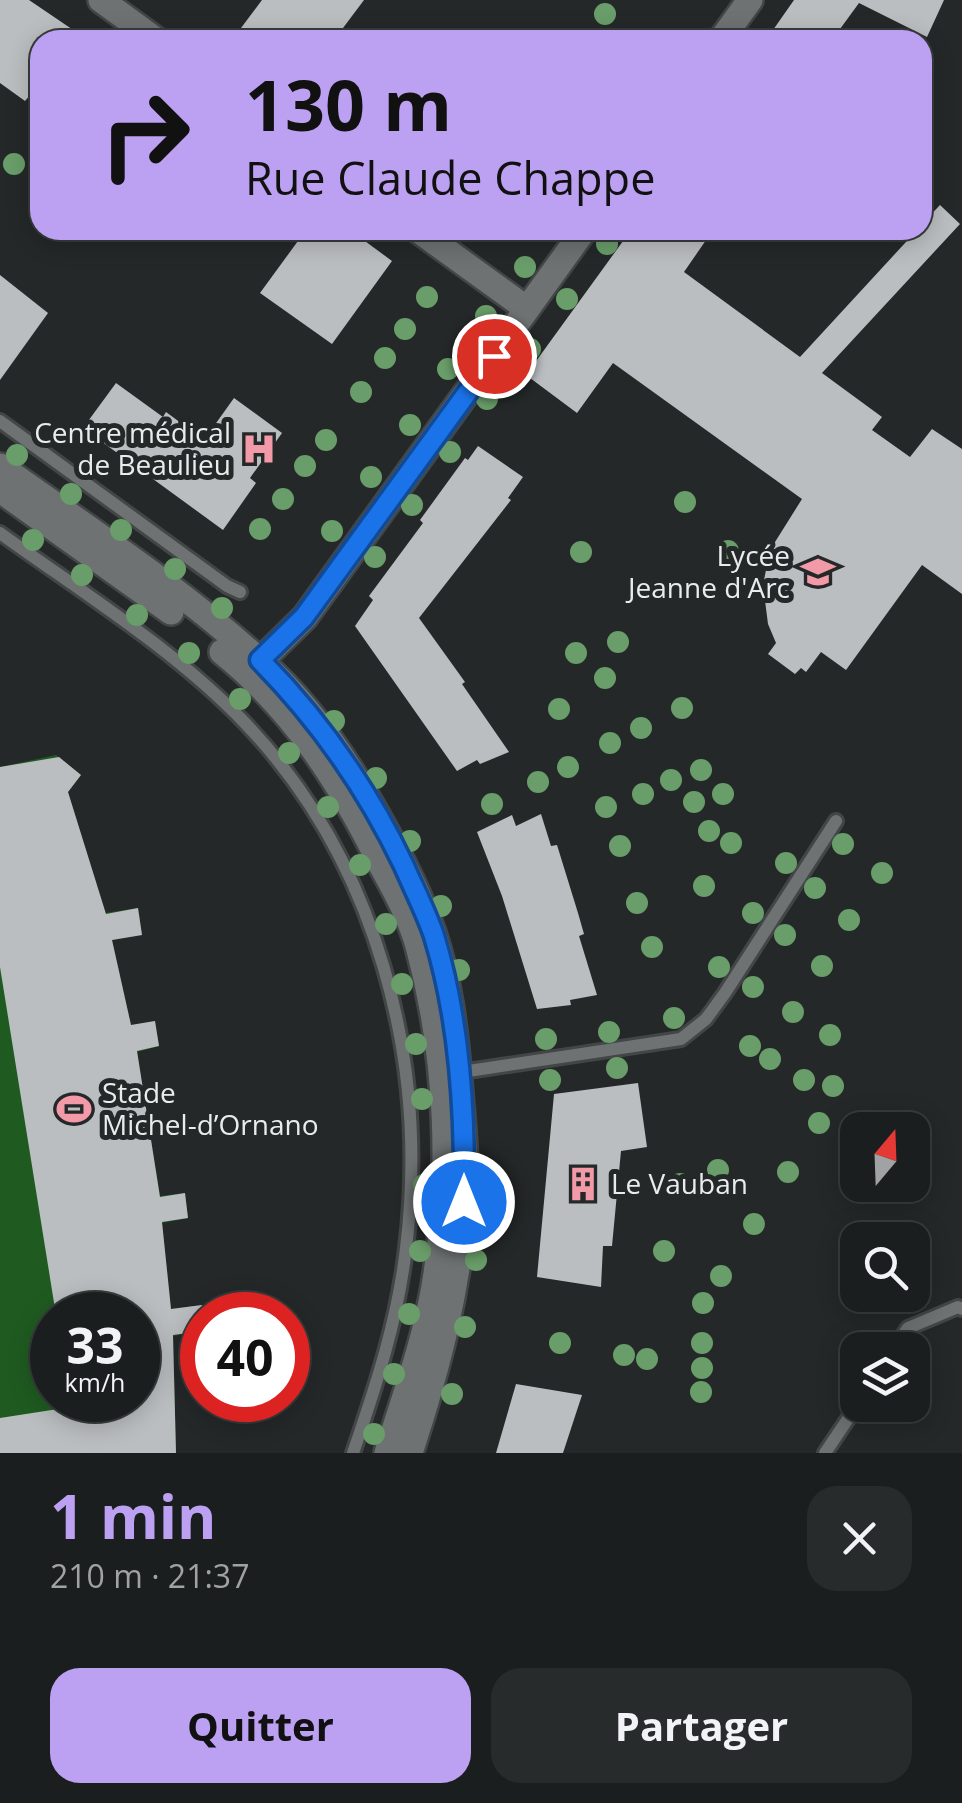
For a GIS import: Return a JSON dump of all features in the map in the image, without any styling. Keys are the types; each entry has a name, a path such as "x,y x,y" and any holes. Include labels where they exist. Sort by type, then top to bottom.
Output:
{"street":[{"path":"101,0 142,30"},
{"path":"729,30 750,0"},
{"path":"432,240 527,309"},
{"path":"254,667 304,617 577,240"},
{"path":"0,466 177,594 329,738 362,786 392,842 433,934 447,989 450,1074 438,1258 426,1326 387,1453"},
{"path":"0,490 254,667"},
{"path":"410,1453 439,1359 457,1270 465,1170 450,1074"}],"lane":[{"path":"0,422 240,592"},
{"path":"0,533 186,668 246,725 321,821 376,938 402,1046 409,1110 410,1197 395,1310 353,1453"},
{"path":"450,1074 681,1040 706,1019 725,993 836,821"},
{"path":"905,1332 958,1307 962,1309"},
{"path":"825,1453 846,1422"}],"green space":[{"name":"Stade Michel-d’Ornano","path":"56,755 81,775 68,792 105,913 138,908 142,935 112,940 131,1025 155,1021 159,1046 137,1052 160,1196 185,1193 188,1218 162,1223 171,1309 180,1308 180,1335 173,1336 176,1453 0,1453 0,767"}],"building":[{"path":"0,0 29,0 73,30 30,30 30,95 25,101 0,83"},
{"path":"262,0 364,0 342,30 240,30"},
{"path":"794,0 944,0 930,30 913,30 859,3 839,30 773,30"},
{"path":"940,205 960,224 822,373 882,417 872,430 910,457 932,429 962,449 962,594 922,565 846,670 821,652 806,672 801,668 795,674 768,654 776,643 768,624 763,585 770,550 802,499 613,363 577,413 526,375 624,240 706,240 684,272 800,357 908,240 932,240 932,213"},
{"path":"299,240 364,240 392,261 332,344 260,293"},
{"path":"0,275 48,313 0,380"},
{"path":"116,383 204,440 234,398 282,433 250,478 256,483 223,530 83,428"},
{"path":"478,446 523,477 508,498 511,500 419,618 509,752 480,764 477,760 457,771 355,626 373,600 369,596 423,523 420,520"},
{"name":"Stade Michel-d’Ornano","path":"59,757 81,775 68,792 106,914 138,908 142,935 112,940 131,1025 155,1021 159,1046 137,1051 160,1197 185,1193 188,1218 162,1222 171,1309 180,1308 180,1334 173,1335 176,1453 0,1453 0,1418 30,1413 30,1422 160,1422 160,1292 52,1292 0,967 0,767"},
{"path":"541,814 551,846 557,845 584,934 579,936 597,995 570,1000 571,1005 537,1009 502,896 477,832 512,815 516,826"},
{"name":"Le Vauban","path":"638,1083 647,1147 621,1151 612,1246 603,1246 601,1287 537,1277 554,1094"},
{"path":"516,1384 582,1395 563,1453 496,1453"}],"place":[{"name":"Centre médical de Beaulieu","path":"259,449"},
{"name":"Lycée Jeanne d'Arc","path":"818,572"},
{"name":"Stade Michel-d’Ornano","path":"74,1109"},
{"name":"Le Vauban","path":"583,1184"}],"route":[{"path":"464,1202 465,1153 456,1053 447,989 433,934 362,786 329,738 260,660 304,617 494,356"}]}
